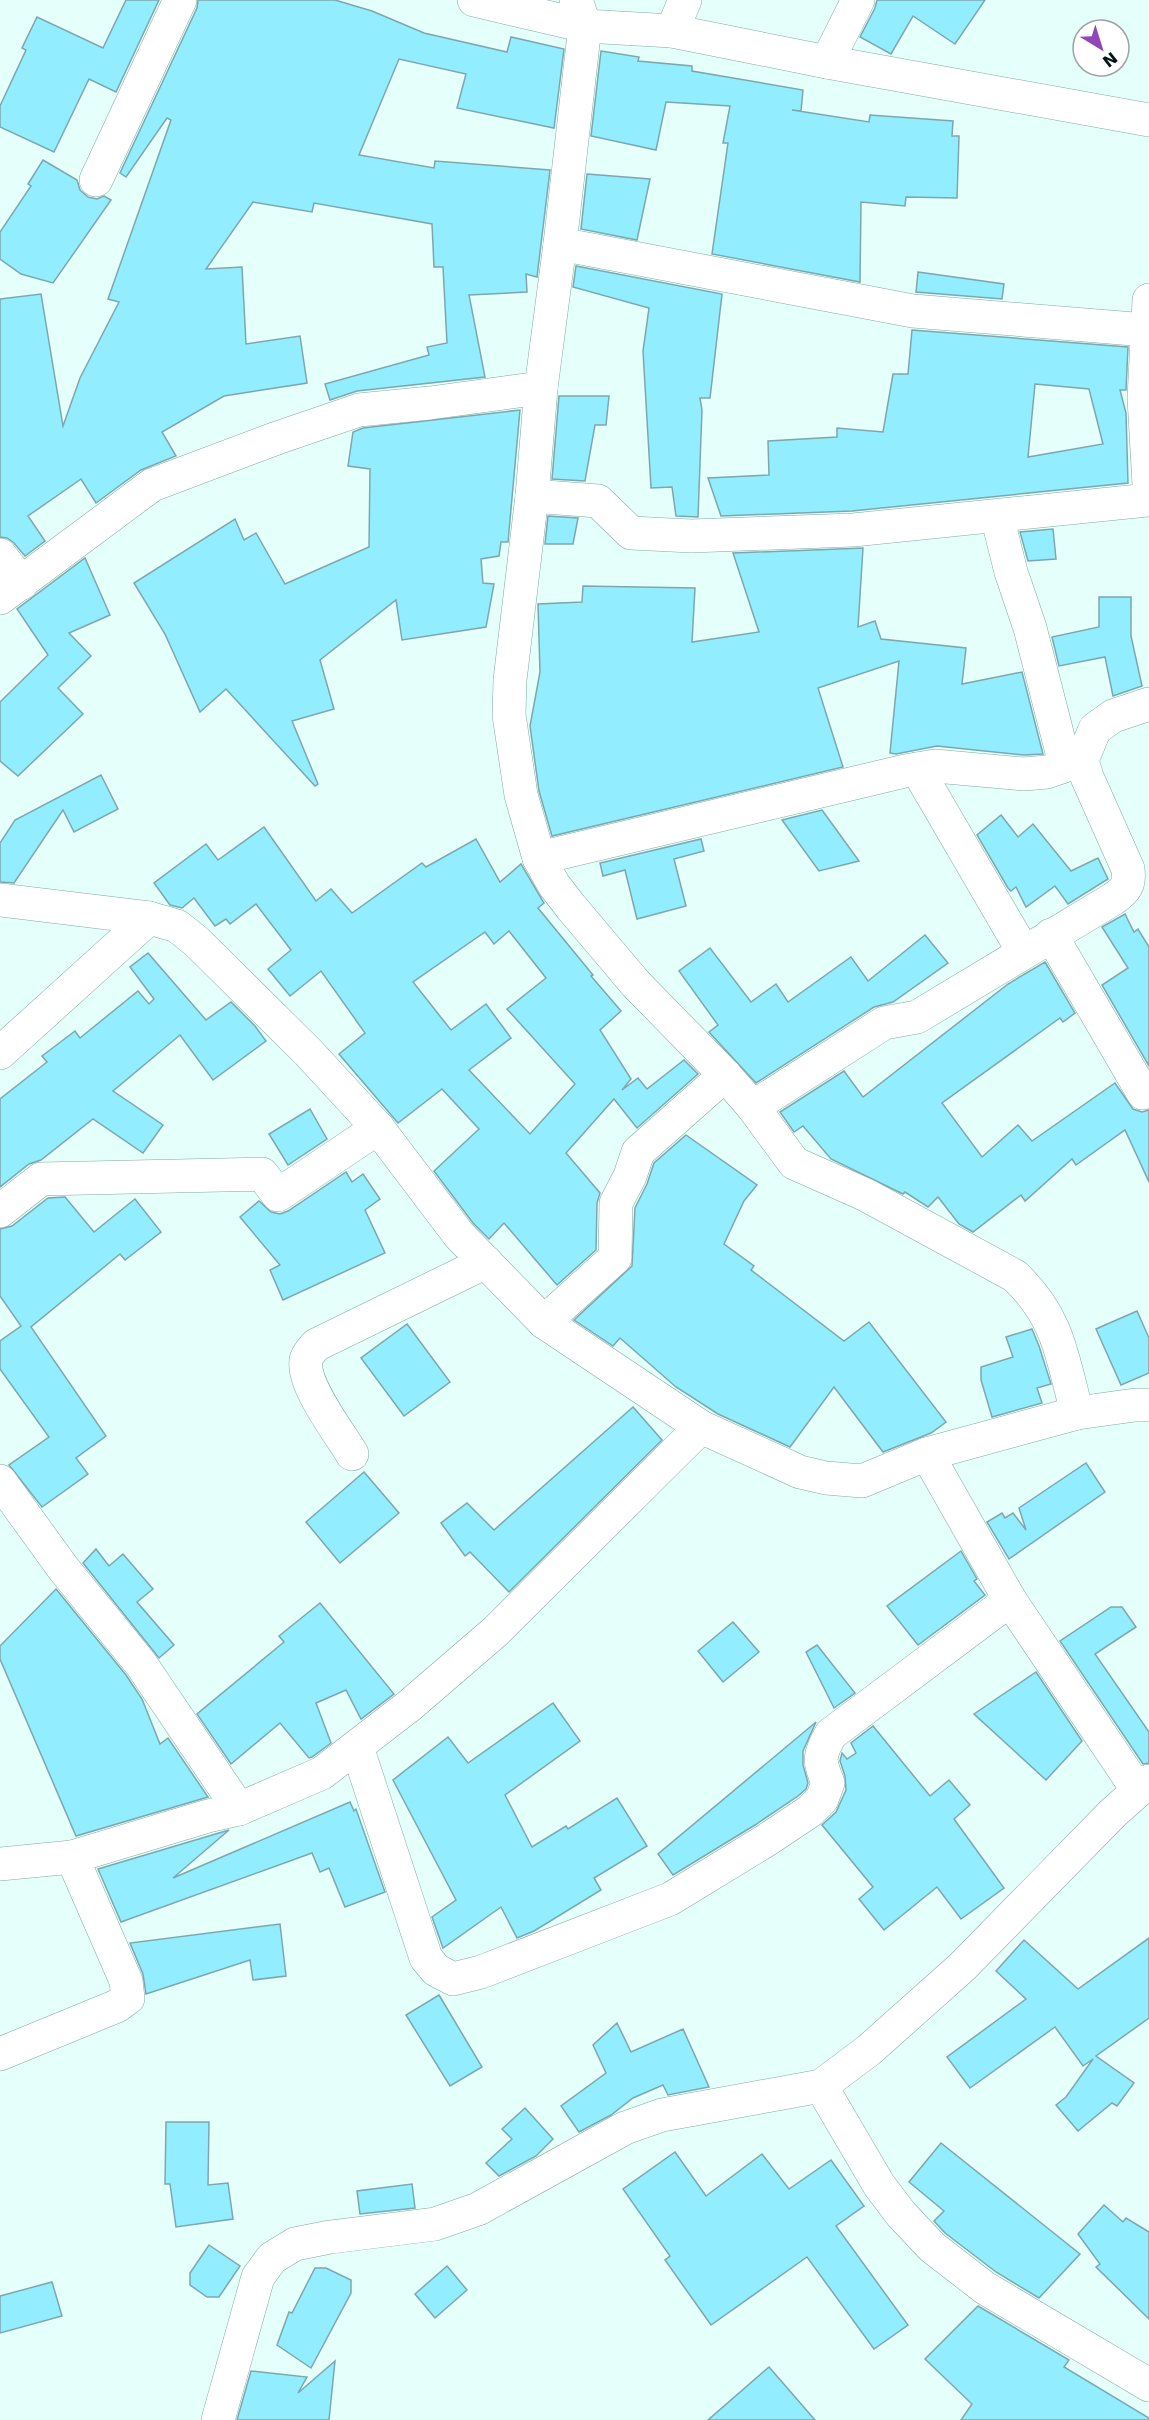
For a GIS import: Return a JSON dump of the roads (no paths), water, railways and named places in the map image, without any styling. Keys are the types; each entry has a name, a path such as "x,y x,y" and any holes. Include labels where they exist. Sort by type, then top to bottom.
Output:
{"street":[{"path":"96,180 180,0"},
{"path":"474,0 580,13 827,62 1149,120"},
{"path":"672,31 685,0"},
{"path":"827,62 858,0"},
{"path":"580,13 560,244 540,388 532,496 510,680 509,715 521,795 539,858 554,885 636,984 753,1107 794,1163 866,1195 1015,1276 1029,1289 1044,1309 1056,1333 1077,1413"},
{"path":"560,244 913,311 1148,315 1144,429 1149,485"},
{"path":"0,555 11,591 152,485 359,410 540,388"},
{"path":"532,496 598,501 632,533 691,536 854,530 997,516 1032,510 1149,500"},
{"path":"753,1107 884,1023 917,1017 1126,890 1130,880 1128,869 1087,777 1074,762 1011,572 997,516"},
{"path":"539,858 916,769 935,766 1024,774 1047,772 1074,762 1095,729 1113,716 1149,705"},
{"path":"916,769 1023,951"},
{"path":"0,900 149,918 177,926 197,942 308,1052 378,1128 459,1235 544,1322 701,1427 800,1472 826,1478 862,1481 927,1454 1077,1413 1149,1405"},
{"path":"0,1053 149,918"},
{"path":"1051,935 1143,1093"},
{"path":"544,1322 615,1258 616,1203 630,1176 638,1152 725,1076"},
{"path":"0,1211 41,1179 262,1174 278,1195 378,1128"},
{"path":"352,1454 310,1385 305,1372 306,1357 316,1345 486,1263"},
{"path":"0,1864 72,1857 208,1816 239,1809 322,1773 409,1706 496,1631 701,1427"},
{"path":"218,2420 258,2277 272,2258 295,2244 330,2236 435,2224 478,2209 625,2128 662,2115 821,2086 869,2050 962,1967 1143,1785 1010,1600 927,1454"},
{"path":"0,1481 56,1559 141,1664 239,1809"},
{"path":"357,1747 426,1958 436,1970 453,1980 481,1972 669,1899 765,1841 810,1810 822,1798 828,1783 820,1765 821,1751 831,1734 1010,1600"},
{"path":"0,2054 117,2006 128,1998 126,1981 72,1857"},
{"path":"821,2086 879,2185 901,2214 932,2247 985,2288 1149,2385"}]}
